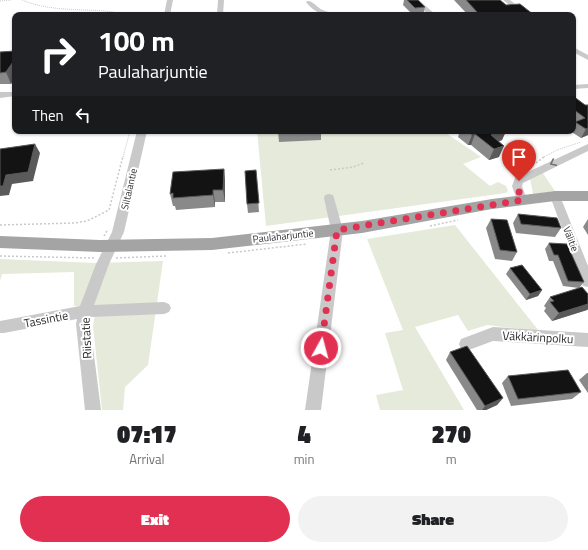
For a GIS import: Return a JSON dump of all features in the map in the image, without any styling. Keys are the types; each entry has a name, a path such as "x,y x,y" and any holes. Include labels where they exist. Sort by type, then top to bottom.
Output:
{"main road":[{"name":"Paulaharjuntie","path":"0,242 110,246 212,244 337,230 522,200 555,196 588,196"}],"street":[{"path":"168,12 170,0"},
{"path":"220,12 221,0"},
{"path":"415,0 429,12"},
{"path":"506,0 522,12"},
{"path":"308,2 319,12"},
{"path":"576,51 588,58"},
{"path":"576,87 588,86"},
{"path":"0,95 12,94"},
{"name":"Siltalantie","path":"110,246 118,232 141,134"},
{"path":"522,200 517,186 519,181 588,147"},
{"name":"Välitie","path":"555,196 588,282"},
{"path":"314,410 337,230 329,198"},
{"name":"Riistatie","path":"93,410 83,324 85,311 110,246"},
{"name":"Tassintie","path":"0,326 4,327 85,311 164,308"},
{"name":"Väkkärinpolku","path":"466,344 493,334 588,340"}],"path":[{"path":"0,0 11,0"},
{"path":"22,0 31,4 68,9 110,12"},
{"path":"0,225 74,223 94,218 109,210 129,134"},
{"path":"330,170 354,167 364,163"}],"green space":[{"path":"257,134 447,134 481,157 463,164 490,186 498,182 506,186 508,191 506,193 266,226"},
{"path":"542,172 555,191 533,194 530,178"},
{"path":"455,225 539,331 487,325 468,331 458,315 415,327 464,410 380,410 376,395 403,390 385,333 403,330 367,239"},
{"path":"0,259 96,263 163,261 148,365 125,387 123,410 102,410 93,326 96,307 74,306 74,272 2,274 0,281"}],"building":[{"path":"407,0 418,0 425,7 415,8"},
{"path":"466,0 500,0 506,5 520,4 530,12 477,12"},
{"path":"12,51 12,63 6,72 0,73 0,52"},
{"path":"576,98 585,105 588,105 588,128 586,129 576,123 585,118 576,111"},
{"path":"475,134 494,134 491,135 504,146 494,149"},
{"path":"35,144 28,172 6,175 3,186 0,186 0,149"},
{"path":"224,169 223,190 213,190 213,195 173,198 173,193 170,194 173,172"},
{"path":"256,170 259,203 247,204 245,171"},
{"path":"518,214 557,218 561,228 521,224"},
{"path":"491,219 507,220 517,252 500,250"},
{"path":"549,243 567,244 584,282 568,281 558,255 554,255"},
{"path":"522,265 542,290 530,294 510,268"},
{"path":"582,287 588,294 588,304 559,313 550,302 554,301 550,297"},
{"path":"467,346 503,398 485,406 450,352"},
{"path":"568,370 581,392 518,399 508,376"}],"route":[{"path":"321,348 337,230 522,200 517,186 519,181"}]}
